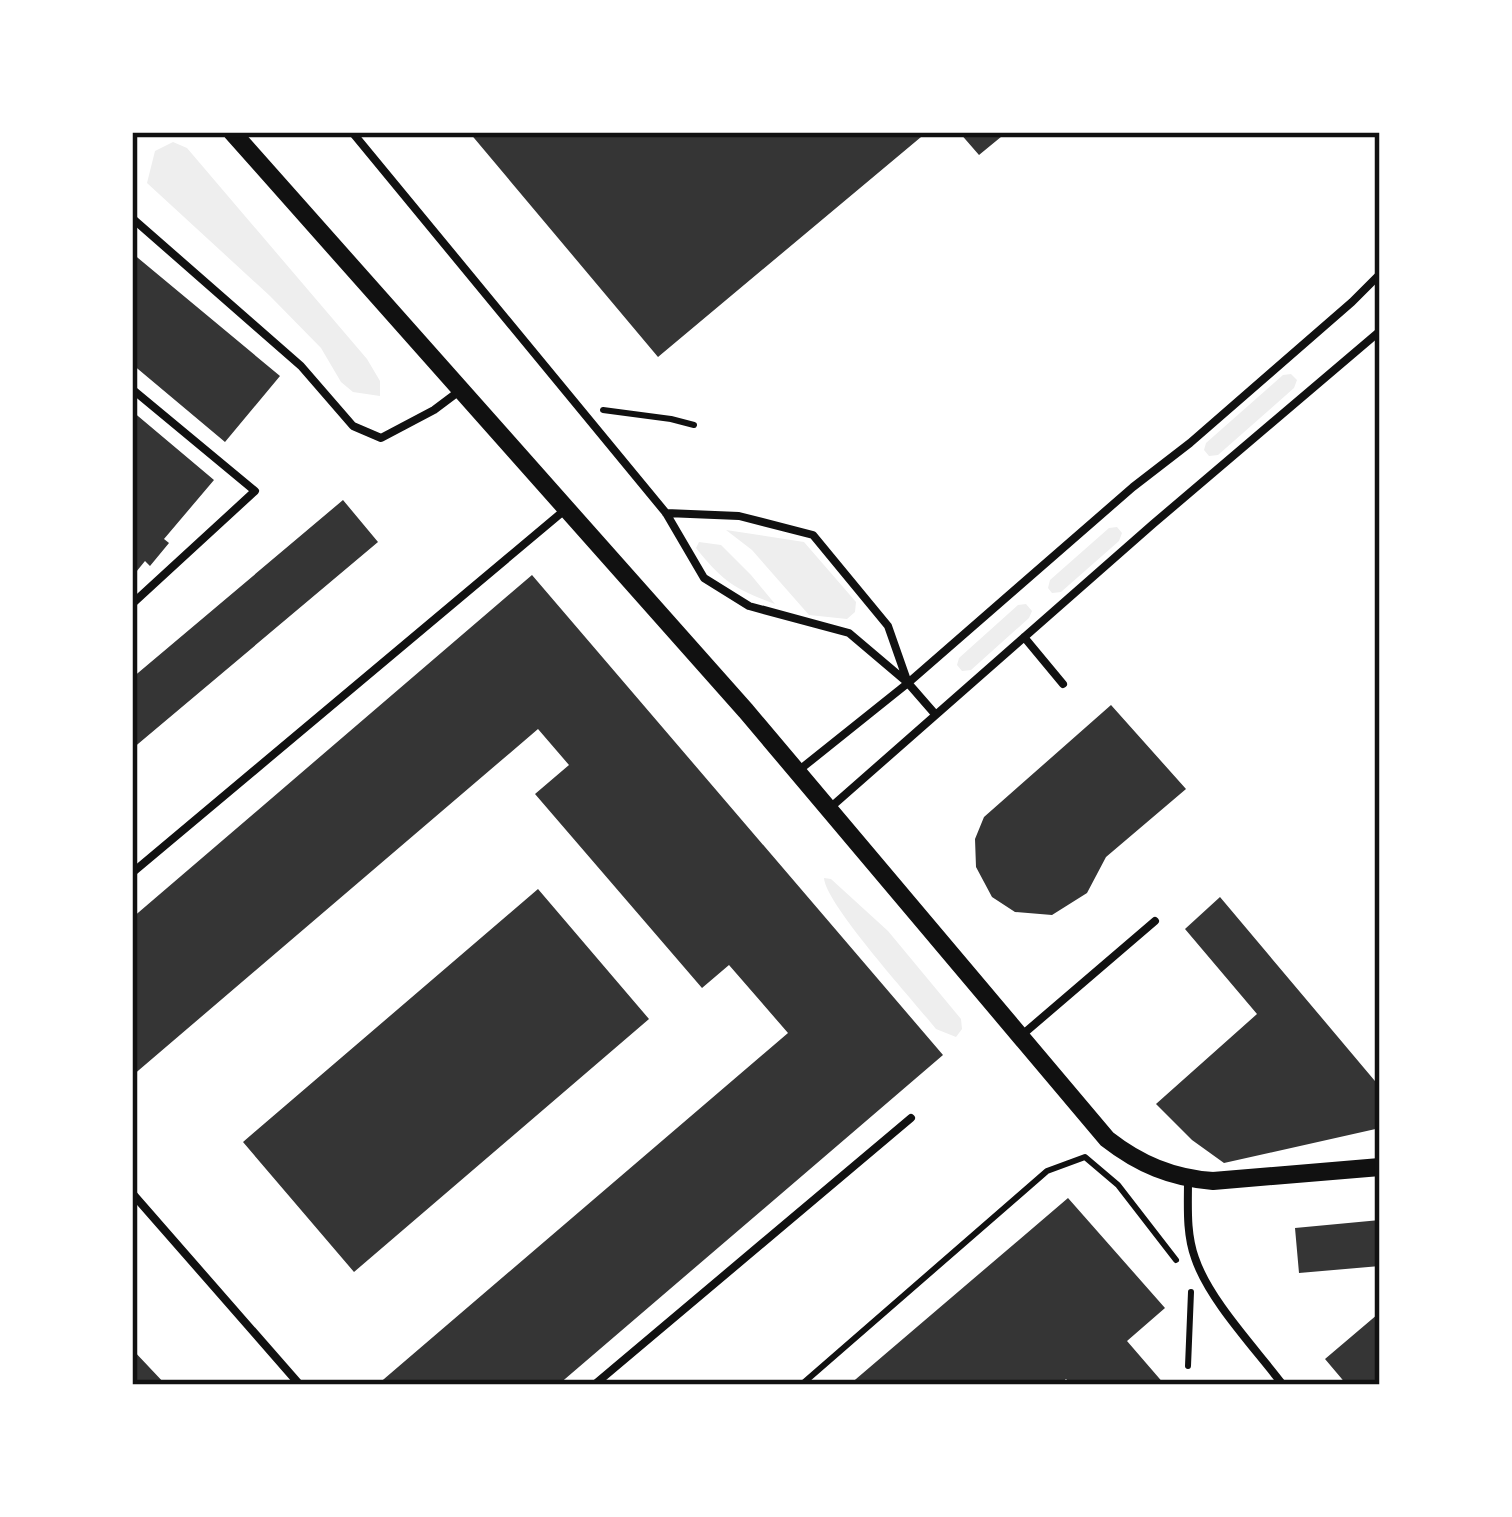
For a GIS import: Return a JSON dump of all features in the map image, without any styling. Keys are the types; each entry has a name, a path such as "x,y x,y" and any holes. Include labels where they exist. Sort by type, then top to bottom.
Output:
{"street":[{"path":"232,132 798,771 1107,1139 1130,1157 1188,1179 1380,1167"}],"lane":[{"path":"352,132 666,513 704,578 749,606 849,633 908,683 935,714"},
{"path":"132,218 301,366 353,426 381,438 461,390"},
{"path":"798,771 1190,443 1380,274"},
{"path":"830,808 1380,331"},
{"path":"132,388 255,491 132,604"},
{"path":"132,873 566,508"},
{"path":"666,513 740,516 813,536 888,626 908,683"},
{"path":"1024,637 1063,683"},
{"path":"1021,1036 1154,921"},
{"path":"593,1385 911,1118"},
{"path":"1188,1179 1193,1255 1206,1284 1282,1385"},
{"path":"132,1193 300,1385"}],"path":[{"path":"580,406 694,425"},
{"path":"801,1385 1047,1171 1085,1157 1118,1185 1177,1261"},
{"path":"1188,1366 1191,1280"}],"shaded area":[{"path":"173,142 187,148 367,359 380,381 380,396 353,392 341,382 321,348 147,183 155,151"},
{"path":"1291,374 1297,380 1294,388 1218,455 1209,456 1206,443 1283,375"},
{"path":"1117,527 1122,533 1119,541 1061,592 1052,593 1050,580 1109,528"},
{"path":"726,530 804,542 856,602 855,612 847,619 809,615 752,550"},
{"path":"699,542 721,545 775,604 722,577 696,548"},
{"path":"1026,604 1032,611 1029,618 971,670 962,671 959,658 1018,605"},
{"path":"824,878 831,879 888,931 961,1019 962,1029 956,1037 936,1029 891,976 839,909"}],"building":[{"path":"469,132 927,132 658,357"},
{"path":"959,132 1007,132 979,155"},
{"path":"132,253 280,376 225,442 132,364"},
{"path":"132,411 214,480 164,539 169,543 150,566 145,561 132,577"},
{"path":"343,500 378,542 132,749 132,678"},
{"path":"532,575 943,1055 558,1385 377,1385 788,1033 729,965 702,988 535,794 569,765 538,729 132,1076 132,918"},
{"path":"1111,705 1186,789 1106,857 1087,893 1052,915 1015,912 992,897 976,867 975,839 984,817"},
{"path":"538,889 649,1019 354,1272 243,1142"},
{"path":"1220,897 1380,1087 1380,1128 1224,1163 1156,1104 1257,1014 1185,929"},
{"path":"1068,1198 1165,1308 1127,1341 1165,1385 1072,1385 1066,1379 1059,1385 849,1385"},
{"path":"1380,1220 1380,1266 1299,1273 1295,1228"},
{"path":"1378,1314 1380,1385 1347,1385 1325,1359"},
{"path":"132,1349 166,1385 132,1385"}]}
